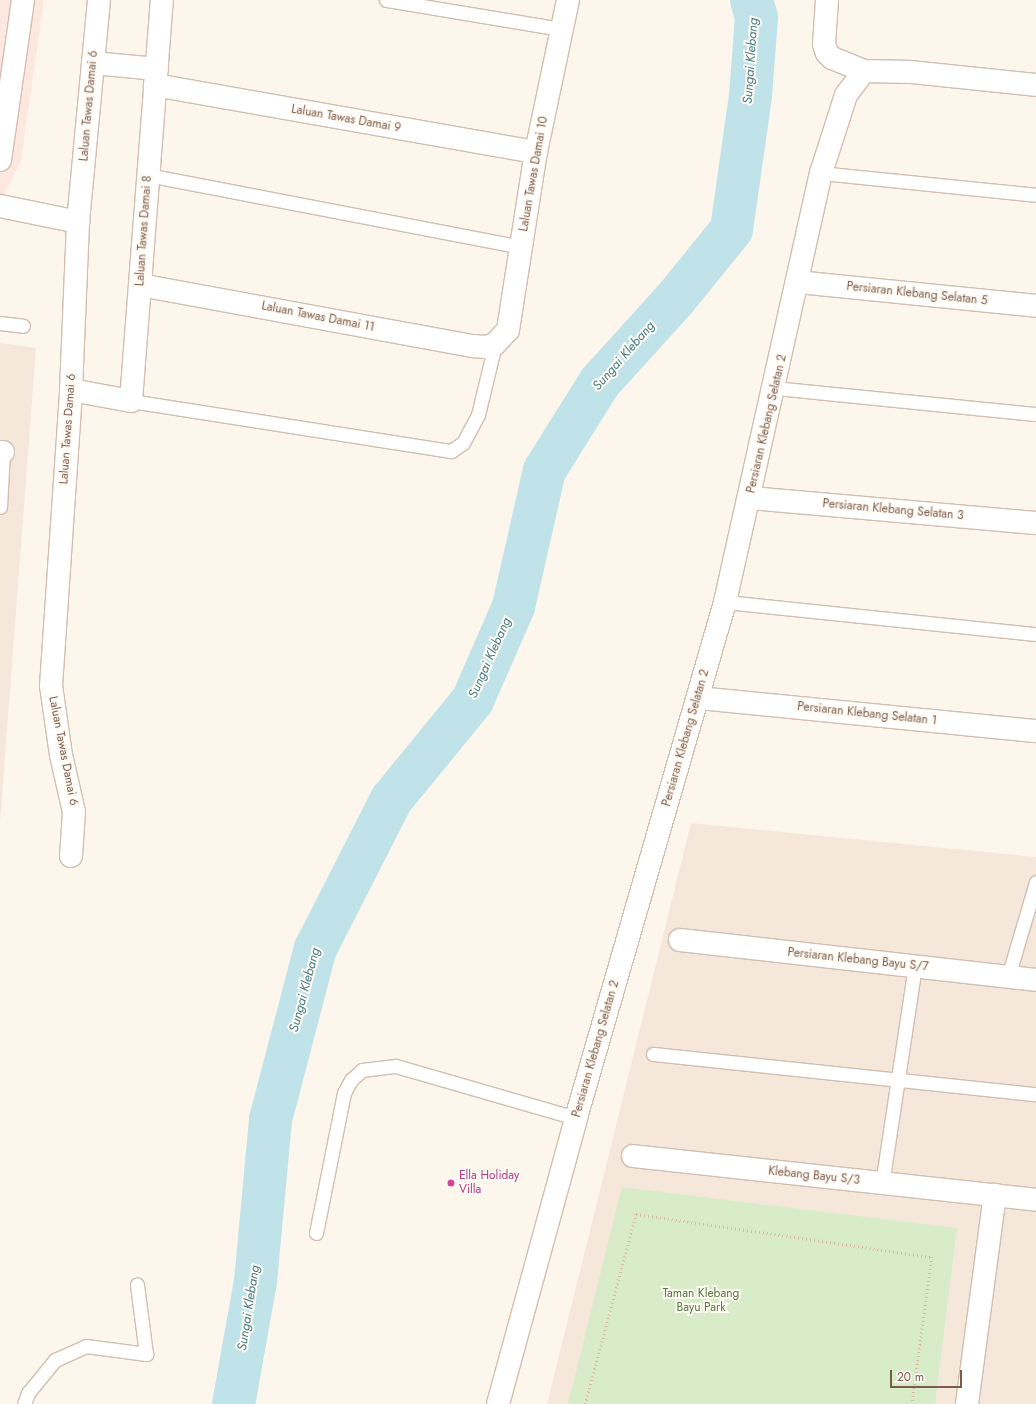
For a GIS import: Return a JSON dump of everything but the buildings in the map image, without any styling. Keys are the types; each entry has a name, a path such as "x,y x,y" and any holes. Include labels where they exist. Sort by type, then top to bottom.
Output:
{"street":[{"path":"0,160 23,0"},
{"name":"Laluan Tawas Damai 6","path":"71,856 74,812 61,755 51,686 71,390 78,222 99,0"},
{"name":"Laluan Tawas Damai 8","path":"131,400 162,0"},
{"name":"Laluan Tawas Damai 10","path":"495,344 508,330 536,152 568,0"},
{"path":"828,0 824,44 827,53 832,58 864,71 911,72 1036,85"},
{"name":"Laluan Tawas Damai 9","path":"93,63 156,77 536,152"},
{"name":"Persiaran Klebang Selatan 2","path":"498,1404 576,1118 725,602 775,388 821,173 846,95 864,71"},
{"path":"0,206 78,222"},
{"name":"Persiaran Klebang Selatan 5","path":"798,282 1036,306"},
{"name":"Laluan Tawas Damai 11","path":"140,284 473,346 486,347 495,344"},
{"path":"71,390 131,400"},
{"name":"Persiaran Klebang Selatan 3","path":"750,498 1036,523"},
{"name":"Persiaran Klebang Selatan 1","path":"698,698 1036,731"},
{"name":"Persiaran Klebang Bayu S/7","path":"680,940 1036,980"},
{"name":"Klebang Bayu S/3","path":"633,1156 1036,1200"},
{"path":"967,1404 995,1195"}],"lane":[{"path":"386,0 561,29"},
{"path":"821,173 1036,195"},
{"path":"148,175 521,247"},
{"path":"0,323 23,326"},
{"path":"131,400 451,451 462,443 478,415 495,344"},
{"path":"775,388 1036,414"},
{"path":"0,507 2,452"},
{"path":"725,602 1036,634"},
{"path":"1008,977 1036,882"},
{"path":"882,1184 916,966"},
{"path":"653,1054 1036,1094"},
{"path":"316,1233 344,1094 351,1080 362,1070 396,1066 576,1118"},
{"path":"24,1404 28,1393 55,1360 86,1346 146,1354 137,1285"}],"path":[{"path":"585,1404 636,1214 932,1257 912,1404"}],"shaded area":[{"path":"0,0 44,0 21,161 0,203"},
{"path":"0,343 36,348 0,822"},
{"path":"691,823 1036,857 1036,1404 547,1404"}],"green space":[{"name":"Taman Klebang Bayu Park","path":"622,1187 957,1228 935,1404 568,1404"}],"waterway":[{"name":"Sungai Klebang","path":"233,1404 255,1281 270,1119 315,948 391,799 472,700 513,606 544,470 599,382 676,297 731,229 750,95 756,17 751,0"}],"place":[{"name":"Ella Holiday Villa","path":"451,1183"}]}
